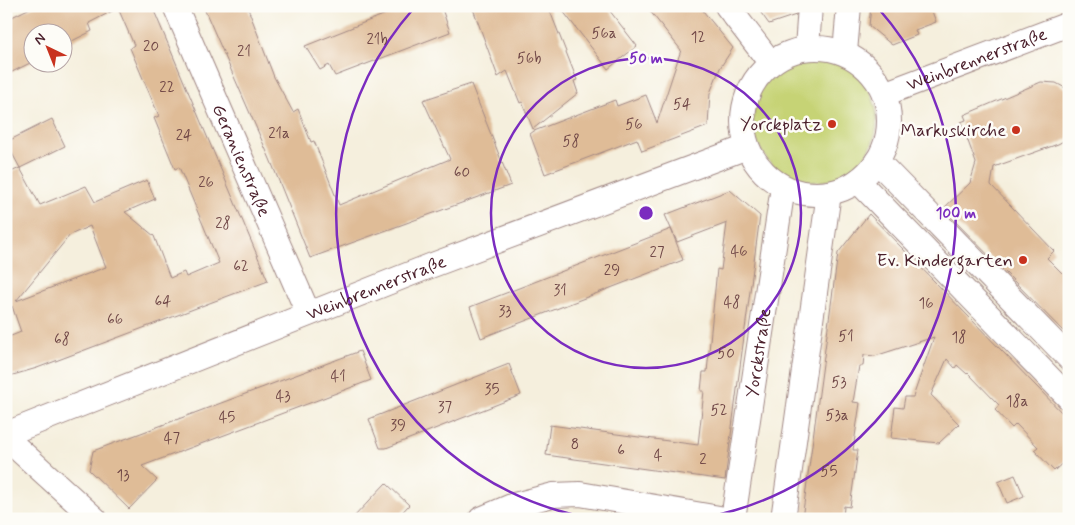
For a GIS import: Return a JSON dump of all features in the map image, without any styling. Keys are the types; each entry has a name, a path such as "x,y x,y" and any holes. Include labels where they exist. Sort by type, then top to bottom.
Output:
{"street":[{"name":"Geranienstraße","path":"175,6 308,313"},
{"path":"727,6 770,62"},
{"path":"807,48 810,6"},
{"path":"844,52 848,6"},
{"name":"Weinbrennerstraße","path":"884,94 1065,31"},
{"path":"807,48 844,52 869,72 884,94 889,118 888,132 877,161 858,181 829,193 807,194 783,187 763,172 747,148 743,116 750,87 770,62 807,48"},
{"name":"Weinbrennerstraße","path":"6,434 308,313 747,148"},
{"path":"877,161 1069,358"},
{"path":"858,181 1065,387"},
{"name":"Yorckstraße","path":"733,519 783,187"},
{"path":"783,519 829,193"},
{"path":"6,438 95,519"},
{"path":"480,519 514,504 553,494 580,494 725,519"}],"green space":[{"path":"815,58 839,63 859,76 872,96 877,120 872,144 859,164 839,177 815,182 791,177 771,164 758,144 753,120 758,96 771,76 791,63"}],"building":[{"path":"34,6 152,6 268,281 37,368 6,377 6,338 21,332 12,306 6,313 6,174 20,168 40,205 86,186 95,202 147,180 155,199 125,212 154,236 170,278 184,272 186,277 219,263 179,167 175,169 154,118 159,116 130,48 134,45 118,8 89,23 92,31 72,41 72,22 22,22 22,67 6,75 6,20","holes":["90,226 106,267 16,301 70,235"]},
{"path":"203,6 247,6 274,77 293,112 298,109 311,142 314,141 339,205 450,159 423,100 471,84 511,185 310,258 270,159"},
{"path":"406,6 441,6 450,32 335,76 329,65 320,70 305,46"},
{"path":"472,6 548,6 577,80 574,81 578,93 533,129 507,71 498,77"},
{"path":"559,6 606,6 637,46 608,69"},
{"path":"646,6 699,6 733,48 720,68 710,93 708,126 642,151 637,139 545,174 530,134 534,131 615,100 617,106 646,95 657,123 681,50"},
{"path":"756,6 796,6 796,15 769,24"},
{"path":"871,6 930,6 936,22 915,30 917,35 892,45 869,26"},
{"path":"1041,82 1056,83 1069,90 1069,138 1058,144 994,167 991,185 1054,251 1047,258 1069,280 1069,337 943,209 970,183 976,163 961,122 966,120 964,115"},
{"path":"52,119 65,146 20,168 6,142"},
{"path":"730,190 760,216 725,480 546,455 550,425 698,445 704,391 701,391 703,372 707,372 717,269 721,270 727,223 677,242 665,215"},
{"path":"869,214 1069,420 1069,457 1054,471 1034,450 1038,447 1016,424 1012,428 995,410 999,405 968,373 957,365 955,368 947,359 931,395 959,424 939,443 891,438 895,407 903,408 905,397 913,397 934,337 875,356 864,355 863,366 859,366 853,402 860,403 853,450 858,450 850,507 844,506 843,519 802,519 838,253"},
{"path":"671,229 683,260 481,338 470,307"},
{"path":"360,351 371,380 142,466 157,480 129,509 89,470 93,451"},
{"path":"509,364 521,395 386,448 380,448 369,419"},
{"path":"1015,475 1024,496 1007,503 998,482"},
{"path":"386,483 409,505 396,519 352,519"}],"place":[{"name":"Yorckplatz","path":"832,124"},
{"name":"Markuskirche","path":"1016,130"},
{"name":"Ev. Kindergarten","path":"1023,260"}]}
